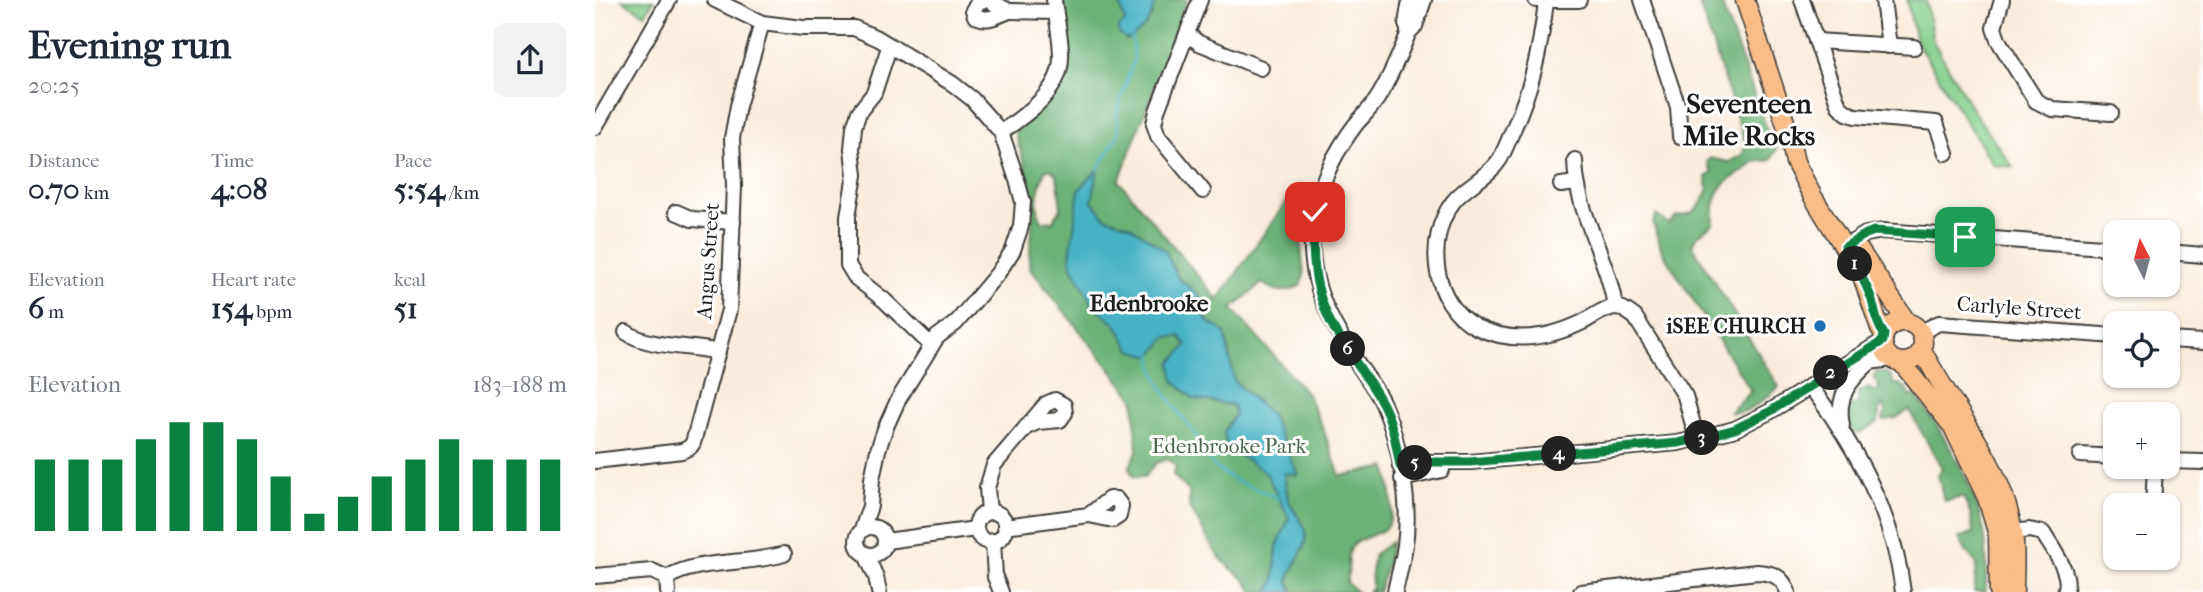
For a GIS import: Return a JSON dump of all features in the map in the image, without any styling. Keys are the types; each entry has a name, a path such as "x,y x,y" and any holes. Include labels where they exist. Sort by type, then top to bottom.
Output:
{"main road":[{"path":"1745,0 1788,131 1849,244 1884,338 1885,351 1897,360 1953,427 1987,498 1998,535 1999,592"},
{"path":"1849,244 1906,321 1917,326 1922,341 1985,455 2000,488 2013,532 2014,592"},
{"path":"1884,338 1893,324 1906,321"},
{"path":"1897,360 1913,359 1922,341"}],"street":[{"path":"595,127 669,0"},
{"path":"715,0 762,23 803,28 854,28 879,39 953,84 972,99 1001,132 1023,202 1021,226 1013,250 998,273 956,323 937,337 902,393 885,429 874,467 869,529 857,543 877,550 976,529"},
{"path":"1001,132 1036,105 1061,66 1054,6 1009,10 996,18 975,16 973,10 979,1 987,0 1009,10"},
{"path":"1200,0 1154,124 1158,136 1203,191"},
{"path":"1409,32 1406,24 1410,0"},
{"path":"1395,592 1405,544 1406,503 1395,436 1382,402 1324,308 1314,274 1312,243 1315,212 1328,171 1355,125 1376,101 1409,32 1415,26 1424,0"},
{"path":"1579,0 1541,1 1538,56 1530,90 1499,160 1481,180 1454,201 1442,223 1436,263 1440,285 1447,299 1470,323 1493,335 1518,339 1565,331 1615,307 1626,310 1635,317 1685,396 1697,439"},
{"path":"1642,0 1678,107 1680,137"},
{"path":"1802,0 1839,106 1855,116 1936,123 1946,153"},
{"path":"1883,0 1889,46"},
{"path":"2002,0 1994,28 1997,40 2036,101 2052,109 2111,113"},
{"name":"Angus Street","path":"595,461 682,451 690,447 729,310 733,222 732,138 738,106 762,23"},
{"path":"1187,34 1199,43 1261,68"},
{"path":"1816,41 1914,47"},
{"path":"889,47 874,93 859,112 855,127 852,149 855,175 848,216 848,265 856,278 884,300 931,345"},
{"path":"1575,160 1568,184 1612,286 1615,307"},
{"path":"676,212 692,219 733,222"},
{"path":"1849,244 1866,234 1883,231 2103,247"},
{"path":"2181,253 2203,255"},
{"name":"Carlyle Street","path":"1922,341 1939,323 2103,335"},
{"path":"626,332 634,338 649,342 718,352"},
{"path":"1401,472 1422,462 1470,462 1655,445 1697,439 1735,429 1769,412 1884,338"},
{"path":"2180,341 2203,342"},
{"path":"1849,363 1897,360"},
{"path":"1843,430 1840,415 1846,387 1870,362"},
{"path":"1810,386 1843,430 1862,464 1886,520 1903,592"},
{"path":"989,512 987,488 994,465 1026,427"},
{"path":"2080,455 2103,456"},
{"path":"2180,461 2203,462"},
{"path":"989,512 1000,516 1005,526 1002,536 993,541 983,540 976,529 979,518 989,512"},
{"path":"1005,526 1089,515"},
{"path":"869,529 883,533 877,550 876,577 880,592"},
{"path":"2013,532 2029,530 2043,533 2069,584 2065,592"},
{"path":"993,541 995,577 1001,592"},
{"path":"595,576 652,571 668,585 679,570 784,554"},
{"path":"1581,592 1772,572 1784,581 1788,592"}],"green space":[{"path":"622,0 654,0 645,14"},
{"name":"Edenbrooke Park","path":"1063,0 1119,0 1125,22 1152,16 1155,0 1187,0 1119,181 1218,300 1290,196 1306,206 1301,247 1304,275 1301,285 1282,291 1262,283 1232,309 1306,392 1340,476 1387,467 1392,501 1388,525 1351,548 1347,583 1357,592 1293,592 1288,580 1306,542 1306,530 1288,500 1284,473 1298,475 1271,415 1234,381 1225,332 1207,321 1199,295 1178,278 1165,251 1129,225 1105,217 1092,201 1097,170 1079,190 1070,257 1072,266 1093,304 1115,323 1131,350 1167,337 1180,336 1187,345 1194,399 1233,405 1235,414 1224,432 1227,447 1267,473 1289,518 1277,547 1274,582 1268,592 1252,592 1244,580 1215,551 1189,508 1189,491 1173,475 1176,466 1167,459 1156,463 1144,477 1134,477 1129,468 1137,451 1134,399 1029,267 1034,196 1015,132 1052,97 1068,76 1070,49","holes":["1045,170 1051,170 1057,175 1061,208 1053,221 1043,222 1038,210 1038,196"]},
{"path":"1698,0 1720,0 1771,141 1777,149 1770,160 1753,162 1723,186 1716,199 1714,223 1696,237 1692,245 1779,387 1757,405 1737,413 1730,412 1751,391 1662,251 1653,223 1656,215 1669,224 1675,217 1692,213 1708,190 1706,177 1712,173 1707,162 1710,158 1729,162 1742,155 1746,145"},
{"path":"1907,0 1926,0 1933,41 1974,112 2013,167 1993,165 1916,41"},
{"path":"1876,372 1885,372 1892,377 1893,384 1900,384 1908,390 1910,397 1915,394 1966,478 1984,532 1986,592 1974,592 1977,564 1959,538 1973,533 1967,506 1963,497 1944,501 1938,475 1942,468 1909,410 1896,418 1883,421 1885,411 1882,405 1878,422 1861,433 1850,433 1845,409 1858,404 1858,392 1868,388 1875,392 1880,387 1873,377"},
{"path":"1391,542 1378,592 1368,592 1372,588 1374,554"}],"water":[{"path":"1119,0 1155,0 1147,24 1127,40 1119,34 1118,28 1125,22"},
{"path":"1098,169 1092,201 1105,217 1129,225 1165,250 1178,278 1199,295 1207,321 1225,332 1234,381 1271,415 1298,475 1284,473 1288,500 1306,530 1306,542 1288,580 1293,592 1268,592 1274,582 1277,547 1289,518 1266,473 1227,447 1224,432 1235,414 1233,405 1194,399 1174,381 1171,363 1187,345 1180,336 1167,337 1151,356 1131,350 1115,323 1093,305 1072,266 1070,257 1079,190"}],"waterway":[{"path":"1098,169 1118,136 1117,112 1134,59 1132,34"},
{"path":"1152,353 1161,386 1212,463 1229,477 1278,498"}],"place":[{"name":"iSEE CHURCH","path":"1820,326"}],"district":[{"name":"Seventeen Mile Rocks","path":"1749,119"},
{"name":"Edenbrooke","path":"1149,303"}],"route":[{"path":"1315,212 1312,243 1314,274 1324,308 1382,402 1395,436 1400,466 1422,462 1470,462 1678,443 1735,429 1769,412 1883,341 1884,334 1879,328 1862,276 1845,247 1874,231 1965,237"}]}
